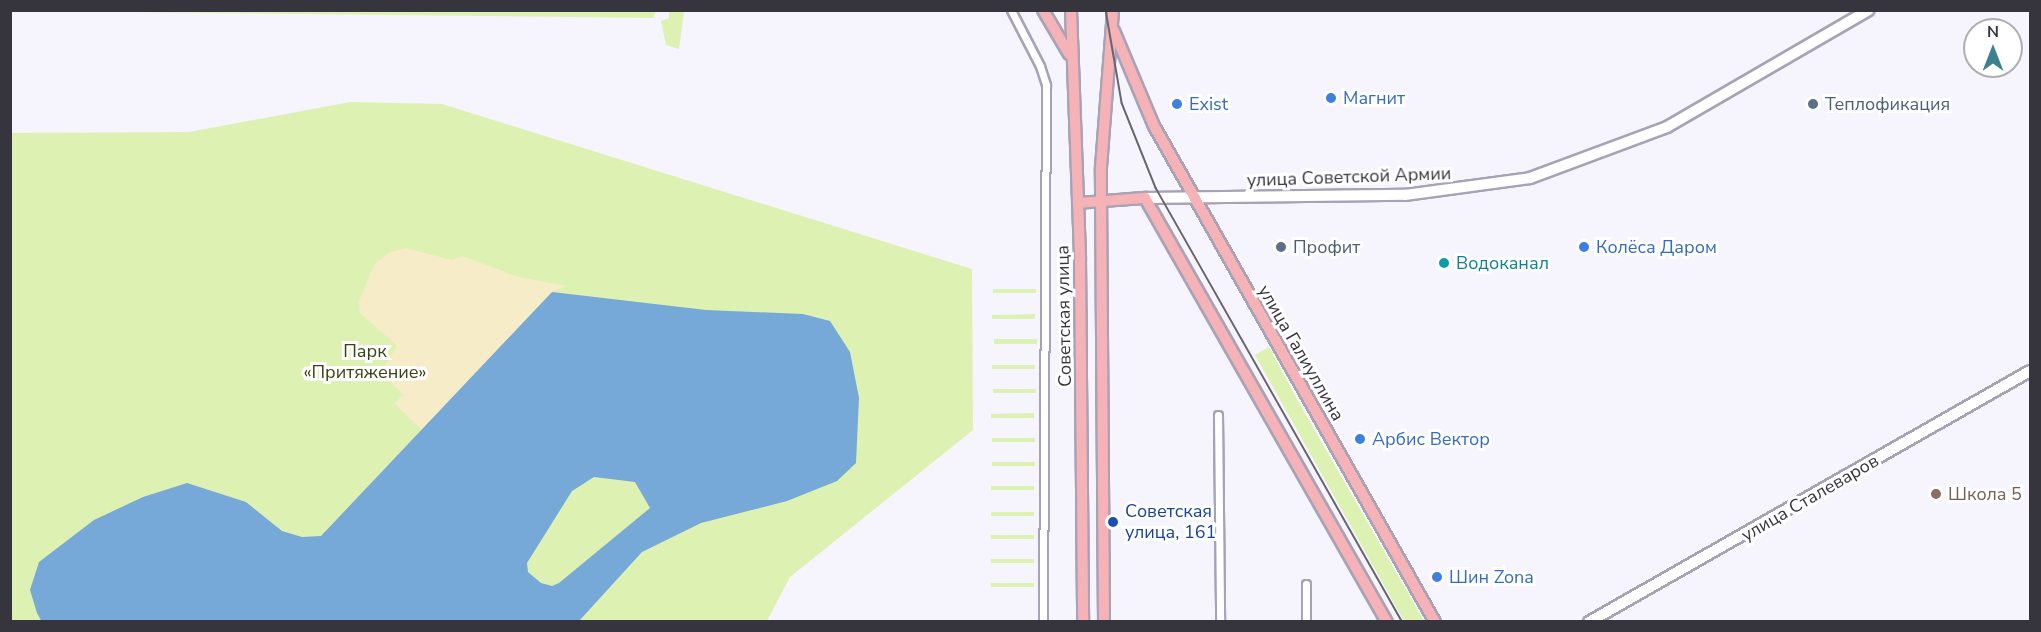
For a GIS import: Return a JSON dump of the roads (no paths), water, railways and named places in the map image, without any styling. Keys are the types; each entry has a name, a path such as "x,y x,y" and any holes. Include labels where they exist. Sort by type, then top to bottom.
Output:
{"main road":[{"path":"1043,10 1071,56"},
{"name":"Советская улица","path":"1071,10 1078,203 1083,621"},
{"path":"1104,621 1101,167 1114,31 1113,10"},
{"name":"улица Советской Армии","path":"1078,203 1191,195 1405,195 1530,178 1667,127 1869,10"},
{"path":"1114,31 1154,126 1191,195"},
{"name":"улица Галиуллина","path":"1191,195 1435,621"},
{"path":"1145,198 1387,621"},
{"name":"улица Сталеваров","path":"1589,621 2031,371"}],"street":[{"path":"1011,10 1040,66 1046,85 1043,621"},
{"path":"1218,415 1220,621"},
{"path":"1306,584 1306,621"}],"water":[{"path":"552,292 706,310 803,314 830,321 850,352 859,398 856,463 837,481 787,501 701,523 642,552 579,621 42,622 30,590 39,562 94,520 143,497 187,483 246,502 282,531 302,537 321,536","holes":["594,477 635,482 650,508 559,583 552,586 541,583 528,572 527,563 572,491"]}],"tram line":[{"path":"1106,10 1122,103 1156,188 1403,622"}],"place":[{"name":"Магнит","path":"1331,98"},
{"name":"Exist","path":"1177,104"},
{"name":"Теплофикация","path":"1813,104"},
{"name":"Профит","path":"1281,247"},
{"name":"Колёса Даром","path":"1584,247"},
{"name":"Водоканал","path":"1444,263"},
{"name":"Арбис Вектор","path":"1360,439"},
{"name":"Школа 5","path":"1936,494"},
{"name":"Советская улица, 161","path":"1113,522"},
{"name":"Шин Zona","path":"1437,577"}],"park label":[{"name":"Парк «Притяжение»","path":"365,362"}]}
